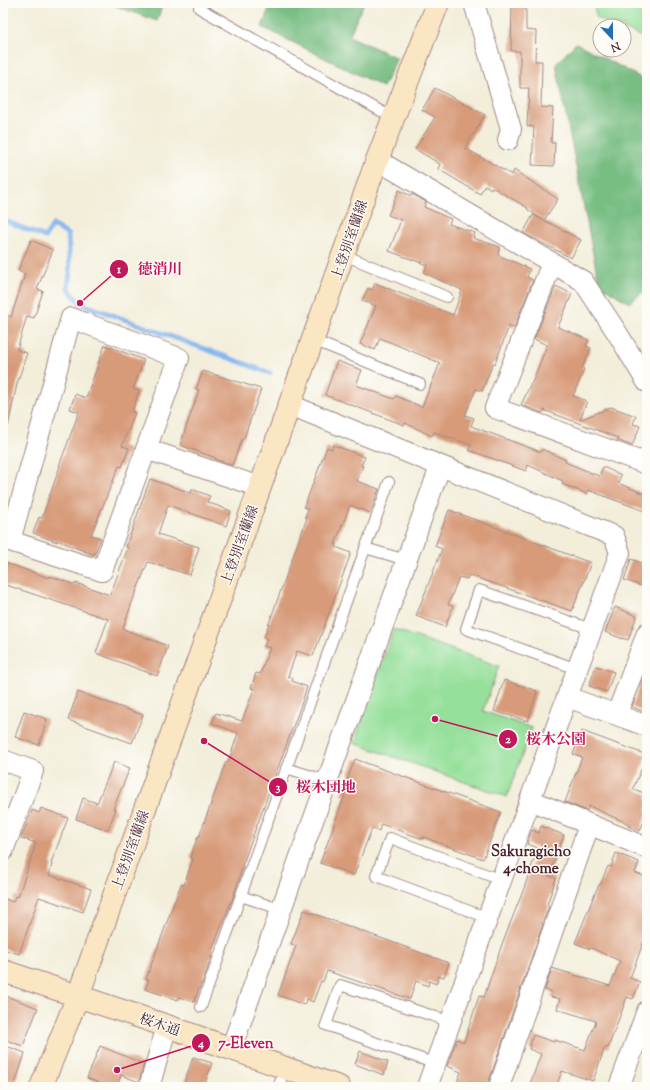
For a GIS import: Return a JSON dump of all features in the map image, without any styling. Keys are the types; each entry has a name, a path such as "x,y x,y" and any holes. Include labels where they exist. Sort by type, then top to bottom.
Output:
{"main road":[{"name":"上登別室蘭線","path":"41,1087 78,996 377,160 438,3"},
{"name":"桜木通","path":"3,971 231,1049 282,1078 339,1087"}],"street":[{"path":"474,3 512,129 508,140"},
{"path":"377,160 583,281 647,382"},
{"path":"552,263 495,408 644,463 647,457"},
{"path":"71,318 179,358 146,449 102,571 10,541 71,318"},
{"path":"290,405 614,536 620,553 576,670 427,1087"},
{"path":"146,449 260,487"},
{"path":"231,1049 440,466"},
{"path":"617,714 647,633"},
{"path":"567,697 647,726"},
{"path":"3,760 33,771 3,851"},
{"path":"530,800 647,848"},
{"path":"499,1087 589,825"},
{"path":"620,1087 647,1011"},
{"path":"149,1087 167,1026"}],"lane":[{"path":"199,8 393,118"},
{"path":"344,255 447,297"},
{"path":"313,340 420,384"},
{"path":"201,1007 389,482"},
{"path":"365,548 406,560"},
{"path":"576,670 466,629 479,590 591,629"},
{"path":"286,768 328,781"},
{"path":"488,918 376,876 390,838 501,880"},
{"path":"241,896 282,910"},
{"path":"436,1064 326,1025 340,985 451,1022"}],"green space":[{"path":"108,3 163,3 157,21"},
{"path":"271,3 364,3 349,36 397,58 383,87 262,27"},
{"path":"593,3 647,3 647,39 632,32 632,18 597,18"},
{"path":"576,43 592,52 592,58 604,58 647,81 647,289 629,303 599,284 556,64"},
{"path":"394,629 499,666 483,711 532,728 507,797 354,743"}],"building":[{"path":"512,3 526,3 526,30 536,31 535,61 542,61 541,107 553,108 551,143 555,143 554,166 532,165 534,127 527,126 529,88 520,88 520,51 511,51"},
{"path":"435,88 485,115 465,148 512,175 514,170 558,199 544,220 581,240 571,258 523,233 533,215 543,220 527,209 528,208 492,187 491,189 485,185 480,194 438,169 440,164 415,149 435,117 422,110"},
{"path":"399,190 411,196 412,194 426,202 424,207 451,219 449,224 475,233 473,238 500,247 498,255 530,269 527,277 533,280 514,328 509,326 495,364 493,363 482,391 476,389 465,415 474,418 471,426 541,452 542,449 566,460 565,462 599,476 603,467 621,475 618,483 647,495 647,512 588,490 587,494 562,484 563,481 528,465 526,471 469,450 471,445 434,432 432,436 405,423 404,425 325,395 337,361 362,370 356,385 394,399 396,396 422,407 440,363 380,338 375,350 360,344 376,306 362,301 368,288 372,290 375,283 453,315 462,290 424,273 427,265 389,251 401,220 388,215"},
{"path":"31,240 53,250 37,289 43,291 34,318 27,316 17,350 27,353 17,384 8,426 3,425 3,325 6,315 11,317 25,274 18,271"},
{"path":"556,286 572,294 558,327 589,340 586,346 591,348 582,368 584,369 573,396 587,401 580,420 611,407 636,416 633,424 640,426 632,446 617,440 618,438 544,410 542,413 521,405 532,383 547,345 534,339"},
{"path":"105,345 144,360 133,389 139,391 132,412 135,413 122,446 129,448 122,467 119,466 91,535 101,538 94,555 57,540 57,542 33,533 39,517 42,518 79,412 70,409 75,394 86,398"},
{"path":"203,371 261,389 244,438 243,437 232,465 180,445 199,390 196,389"},
{"path":"333,445 365,457 357,481 379,489 370,513 350,505 335,544 337,544 336,547 351,553 313,656 297,651 288,676 293,678 292,681 307,687 301,705 242,866 233,897 211,952 213,952 202,984 194,1002 179,997 178,1000 145,989 149,980 146,979 181,884 184,885 193,859 190,858 226,762 228,763 238,733 212,723 216,713 242,721 254,689 251,688 256,673 260,674 270,648 264,646 267,639 264,637 307,518 305,517 308,509 304,507 327,447 332,449"},
{"path":"150,479 191,493 192,489 210,496 207,502 231,511 226,526 168,505 158,534 199,547 190,575 148,562 123,629 168,646 157,676 96,653 108,619 3,584 3,562 49,578 50,576 76,585 76,583 110,595 128,548 126,547"},
{"path":"449,510 591,563 572,611 469,575 467,579 459,577 448,605 453,606 445,627 416,616 442,549 435,546"},
{"path":"631,559 647,565 647,588 624,580"},
{"path":"615,607 637,616 628,640 605,632"},
{"path":"596,666 614,672 607,692 589,686"},
{"path":"647,669 647,713 632,707"},
{"path":"504,680 537,691 528,721 494,711"},
{"path":"78,692 143,715 132,743 68,720"},
{"path":"24,711 47,719 39,745 15,737"},
{"path":"582,731 647,755 633,789 647,794 647,814 640,831 628,826 629,824 589,806 587,811 565,802 582,757 573,754"},
{"path":"355,759 501,812 483,859 423,837 423,839 381,824 379,831 372,828 354,875 320,863 345,795 342,794"},
{"path":"114,762 130,768 113,809 116,809 108,830 76,819 83,798 97,803"},
{"path":"41,808 68,818 51,863 49,875 91,889 83,912 39,897 19,954 3,949 3,898 13,902 15,896 18,897 36,843 21,838 32,810 39,813"},
{"path":"541,826 564,835 549,876 556,878 547,905 549,906 487,1087 455,1087 461,1072 447,1066 457,1039 464,1042 479,996 484,997 538,848 527,844 532,830 539,833"},
{"path":"616,853 639,862 635,873 647,877 647,933 630,978 640,982 633,999 627,997 608,1048 605,1047 593,1081 562,1071 556,1087 529,1087 541,1054 529,1049 533,1035 554,1042 555,1040 585,1050 596,1021 557,1009 560,999 551,997 552,992 545,990 552,968 610,986 620,961 591,948 590,949 575,943 595,893 608,866 611,867"},
{"path":"304,910 449,963 444,977 439,976 436,984 429,981 428,986 416,981 410,999 327,971 323,982 321,981 313,1002 307,999 304,1005 278,995 296,946 291,944"},
{"path":"6,996 38,1008 23,1046 3,1039 3,1004"},
{"path":"100,1046 144,1064 139,1082 121,1075 117,1087 109,1087 87,1078"},
{"path":"9,1047 25,1053 14,1087 3,1087 3,1063"},
{"path":"360,1051 388,1062 384,1075 355,1064"},
{"path":"193,1057 212,1063 204,1087 183,1087"}],"waterway":[{"path":"3,220 45,237 53,225 68,235 70,273 68,288 80,303 270,373"}],"place":[{"name":"徳消川","path":"80,303"},
{"name":"桜木公園","path":"435,719"},
{"name":"桜木団地","path":"204,741"},
{"name":"7-Eleven","path":"117,1070"}],"district":[{"name":"Sakuragicho 4-chome","path":"531,860"}]}
